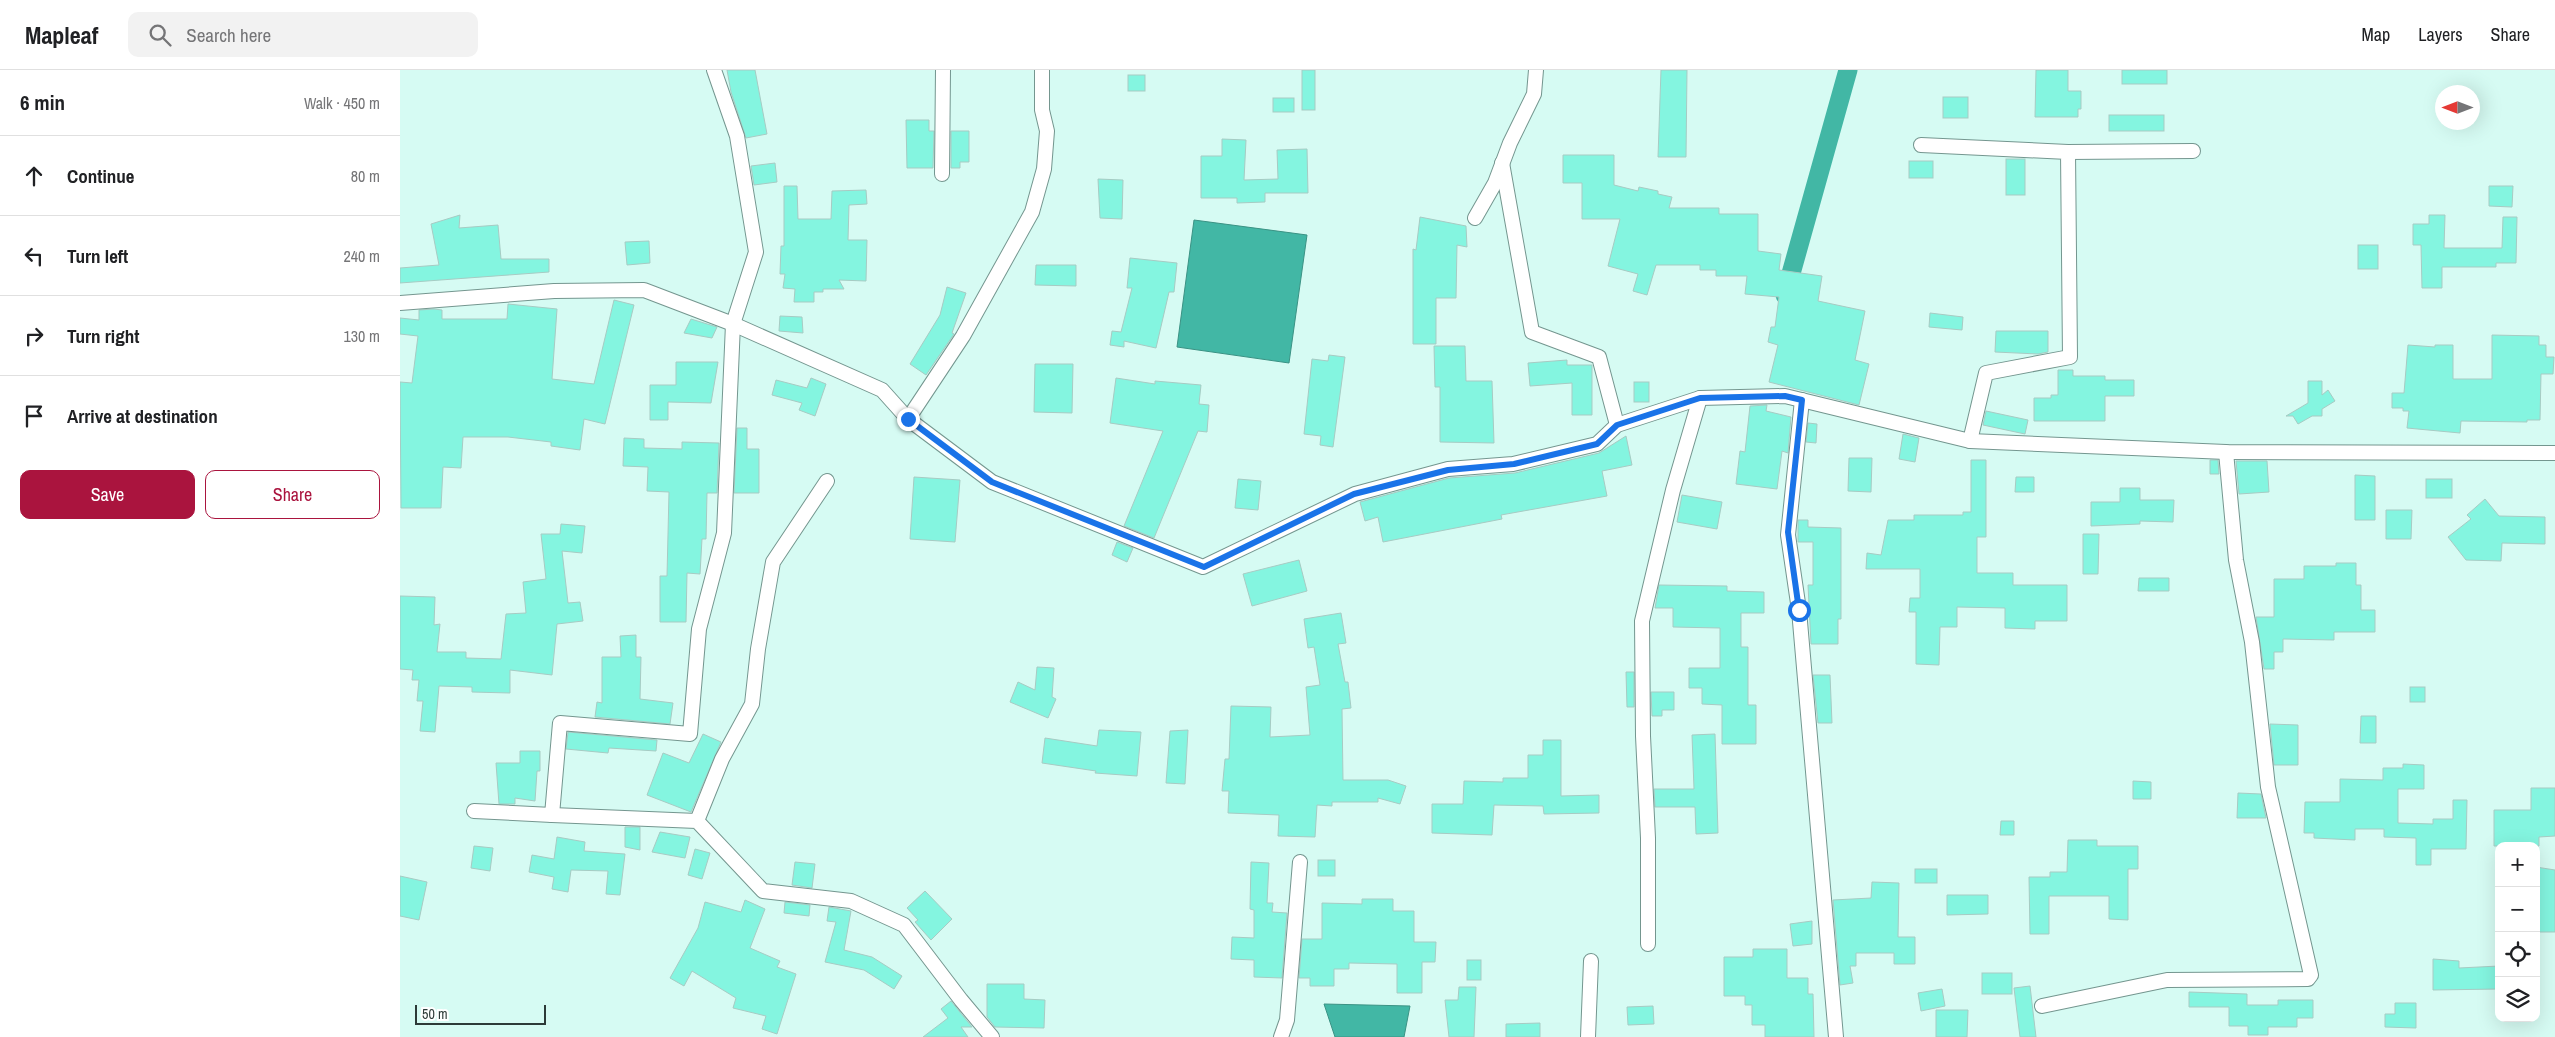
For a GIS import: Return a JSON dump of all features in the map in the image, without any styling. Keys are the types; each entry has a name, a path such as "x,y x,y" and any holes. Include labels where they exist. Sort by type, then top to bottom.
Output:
{"street":[{"path":"552,815 560,723 690,734 699,630 724,533 733,324 756,252 737,136 714,70"},
{"path":"942,174 943,70"},
{"path":"908,419 963,336 1032,212 1044,169 1047,131 1042,110 1042,70"},
{"path":"1475,218 1495,183 1502,163 1534,94 1536,70"},
{"path":"1921,145 2068,152 2192,151"},
{"path":"1970,441 1986,373 2070,357 2068,152"},
{"path":"1502,163 1532,332 1600,358 1617,425"},
{"path":"400,303 554,292 644,290 733,324 882,390 908,419 992,482 1204,567 1354,494 1448,470 1514,464 1597,444 1617,425 1700,398 1785,396 1970,441 2226,452 2555,452"},
{"path":"1648,944 1648,838 1643,736 1642,621 1673,490 1700,398"},
{"path":"1802,400 1788,536 1799,610 1836,1037"},
{"path":"2042,1006 2167,980 2308,979 2311,975 2268,787 2252,642 2236,560 2226,452"},
{"path":"697,821 722,759 752,704 758,649 773,562 827,481"},
{"path":"474,811 697,821 764,891 852,902 904,925 992,1037"},
{"path":"1281,1037 1287,1020 1300,862"},
{"path":"1588,1037 1591,961"}],"shaded area":[{"path":"1194,220 1307,235 1289,363 1177,347"},
{"path":"1324,1004 1410,1006 1404,1037 1335,1037"}],"building":[{"path":"727,70 755,70 767,134 746,138 731,92"},
{"path":"1302,70 1315,70 1315,110 1302,110"},
{"path":"1661,70 1687,70 1686,157 1658,157"},
{"path":"2036,70 2068,70 2068,91 2081,91 2081,109 2078,109 2078,117 2035,117"},
{"path":"2122,70 2167,70 2167,84 2122,84"},
{"path":"1128,75 1145,75 1145,91 1128,91"},
{"path":"1943,97 1968,97 1968,118 1943,118"},
{"path":"1273,98 1294,98 1294,112 1273,112"},
{"path":"2109,115 2164,115 2164,131 2109,131"},
{"path":"906,120 929,120 929,131 934,131 933,168 907,168"},
{"path":"951,131 969,131 969,162 960,162 960,168 951,168"},
{"path":"1222,139 1246,140 1244,180 1278,179 1277,150 1307,149 1308,193 1265,193 1265,202 1237,203 1237,198 1201,198 1201,156 1222,156"},
{"path":"1563,155 1614,155 1614,185 1638,191 1639,187 1658,191 1658,194 1672,197 1669,208 1719,208 1719,214 1758,214 1758,251 1781,254 1779,270 1822,276 1818,301 1865,311 1855,360 1869,364 1859,405 1769,382 1778,345 1768,342 1771,327 1775,327 1779,297 1745,294 1747,276 1716,276 1716,270 1700,270 1700,265 1656,265 1647,295 1633,291 1638,274 1608,266 1620,219 1582,219 1582,183 1563,183"},
{"path":"2006,159 2025,159 2025,195 2006,195"},
{"path":"1909,161 1933,161 1933,178 1909,178"},
{"path":"775,163 777,182 754,185 751,166"},
{"path":"1098,179 1123,180 1122,219 1100,218"},
{"path":"784,186 797,186 798,219 831,219 832,191 866,190 867,204 849,205 848,240 867,240 866,281 839,280 844,289 823,289 823,292 814,292 814,302 794,302 795,289 783,288 785,274 780,274 781,246 784,246"},
{"path":"2489,186 2513,186 2512,207 2489,206"},
{"path":"460,215 459,228 498,225 501,259 549,259 549,272 400,283 400,268 439,265 431,224"},
{"path":"2429,215 2445,215 2444,248 2502,248 2503,217 2517,217 2516,263 2496,263 2496,267 2442,267 2442,288 2422,288 2421,245 2413,245 2413,224 2429,224"},
{"path":"1420,217 1466,226 1467,247 1457,245 1456,298 1436,298 1436,344 1413,344 1413,249 1416,250"},
{"path":"649,241 650,263 627,265 625,242"},
{"path":"2358,245 2378,245 2378,269 2358,269"},
{"path":"1130,258 1177,263 1174,292 1169,292 1156,348 1124,341 1124,347 1110,345 1112,331 1121,332 1132,288 1127,288"},
{"path":"1036,265 1076,265 1076,286 1035,285"},
{"path":"947,287 966,293 952,333 954,334 926,375 910,364 940,315"},
{"path":"614,300 634,305 605,424 584,419 580,450 551,446 551,442 508,437 463,437 461,468 443,467 441,508 401,508 400,382 412,383 418,336 400,334 400,318 419,320 419,310 434,309 442,310 442,319 507,319 508,304 557,309 552,379 594,384"},
{"path":"1930,313 1963,317 1962,330 1929,327"},
{"path":"780,316 802,317 803,333 779,331"},
{"path":"691,319 717,327 712,338 684,333"},
{"path":"1996,331 2048,331 2048,352 2038,354 1995,352"},
{"path":"2492,335 2539,336 2539,345 2546,345 2546,357 2554,357 2553,374 2541,374 2540,420 2527,420 2527,422 2461,421 2460,433 2407,428 2409,411 2403,411 2403,408 2392,408 2392,393 2404,393 2408,345 2435,347 2435,345 2453,345 2453,379 2492,379"},
{"path":"1434,346 1465,346 1466,381 1492,381 1494,443 1440,442 1440,387 1435,387"},
{"path":"1329,355 1345,357 1333,447 1320,445 1321,436 1304,434 1312,359 1328,361"},
{"path":"1567,360 1567,365 1592,365 1592,415 1572,415 1572,383 1530,386 1528,363"},
{"path":"676,362 718,362 711,403 668,402 668,420 650,420 650,385 676,385"},
{"path":"1035,364 1073,364 1072,413 1034,412"},
{"path":"2058,370 2073,370 2073,376 2105,376 2105,380 2134,380 2134,396 2105,396 2105,421 2034,421 2034,398 2051,398 2051,395 2058,395"},
{"path":"811,378 826,384 815,416 799,410 802,403 772,395 776,380 807,388"},
{"path":"1116,378 1155,384 1155,381 1201,385 1199,404 1209,405 1207,432 1198,431 1154,538 1124,526 1163,431 1110,423"},
{"path":"2308,381 2322,381 2322,395 2328,390 2335,401 2322,409 2322,416 2312,416 2298,424 2293,416 2286,416 2308,403"},
{"path":"1634,382 1649,382 1649,402 1634,402"},
{"path":"1767,405 1766,411 1791,417 1788,453 1782,451 1777,489 1736,484 1740,451 1745,452 1750,406"},
{"path":"1986,411 2028,420 2025,434 1983,425"},
{"path":"1808,423 1817,424 1816,443 1806,442"},
{"path":"737,428 747,428 747,449 759,449 759,493 734,493"},
{"path":"1903,434 1919,438 1915,462 1899,459"},
{"path":"1626,436 1632,465 1602,471 1607,496 1501,515 1502,519 1383,542 1378,517 1365,521 1360,502 1449,478 1515,473 1599,453"},
{"path":"624,438 644,439 644,448 682,449 682,442 719,443 717,493 707,493 706,539 702,539 700,574 687,573 686,622 660,622 660,576 667,576 669,492 647,491 648,467 623,466"},
{"path":"1849,458 1872,458 1871,492 1848,491"},
{"path":"1971,460 1986,460 1986,537 1977,537 1977,573 2013,573 2013,585 2067,585 2067,621 2035,621 2035,629 2005,628 2005,608 1957,607 1957,627 1940,627 1939,665 1916,664 1916,612 1909,612 1910,598 1920,598 1920,569 1866,569 1867,553 1881,555 1888,520 1914,520 1914,515 1963,515 1963,512 1971,512"},
{"path":"2210,460 2218,460 2219,474 2210,474"},
{"path":"2236,461 2267,461 2269,492 2239,494"},
{"path":"2355,475 2375,476 2375,520 2355,520"},
{"path":"914,477 960,480 955,542 910,539"},
{"path":"2016,477 2034,477 2034,492 2015,492"},
{"path":"1238,479 1261,481 1258,510 1235,508"},
{"path":"2426,479 2452,479 2452,498 2426,498"},
{"path":"2120,488 2140,488 2140,500 2174,500 2173,522 2140,521 2140,524 2091,526 2091,502 2120,502"},
{"path":"1682,495 1722,502 1717,529 1677,522"},
{"path":"2485,499 2499,516 2545,517 2545,544 2502,543 2501,561 2466,560 2448,537 2471,519 2467,515"},
{"path":"2386,510 2412,510 2411,539 2386,539"},
{"path":"1798,520 1808,520 1808,527 1841,528 1841,619 1838,619 1838,644 1811,644 1808,585 1813,585 1813,542 1798,542"},
{"path":"561,524 585,526 582,553 562,551 568,603 580,602 583,621 557,624 552,675 510,670 510,693 472,692 472,687 439,686 435,732 420,731 423,701 417,701 419,680 412,680 413,670 400,669 400,596 435,597 434,625 440,624 437,652 466,652 466,658 501,659 506,614 526,613 523,582 546,579 541,534 560,534"},
{"path":"2083,534 2099,534 2098,574 2083,574"},
{"path":"1117,542 1133,548 1127,562 1112,555"},
{"path":"1299,560 1307,591 1252,606 1243,574"},
{"path":"2336,563 2356,563 2356,585 2361,585 2361,610 2375,610 2375,632 2334,632 2334,640 2283,639 2283,652 2274,652 2274,669 2264,669 2256,617 2274,617 2274,579 2304,579 2304,566 2336,566"},
{"path":"2139,578 2169,578 2169,591 2138,591"},
{"path":"1659,585 1727,586 1727,591 1764,592 1764,613 1741,613 1741,647 1748,647 1748,705 1756,705 1756,744 1722,744 1722,705 1702,704 1702,688 1689,688 1689,668 1720,668 1720,628 1673,627 1673,608 1655,608"},
{"path":"1341,613 1346,643 1338,644 1345,682 1348,682 1351,708 1342,709 1343,780 1388,780 1406,786 1400,804 1378,798 1378,802 1332,802 1332,806 1317,805 1315,837 1278,836 1279,815 1228,813 1229,791 1222,791 1225,759 1229,759 1231,706 1271,707 1270,737 1310,735 1306,687 1320,685 1314,647 1308,648 1304,619"},
{"path":"636,635 636,657 641,657 640,699 673,703 670,724 595,717 597,702 602,703 602,657 621,657 620,636"},
{"path":"1037,667 1054,668 1052,697 1056,699 1048,718 1010,702 1018,682 1035,690"},
{"path":"1626,672 1634,672 1634,707 1627,707"},
{"path":"1813,675 1830,675 1832,723 1818,723"},
{"path":"2410,687 2425,687 2425,702 2410,702"},
{"path":"1651,692 1674,692 1674,710 1662,710 1662,716 1652,716"},
{"path":"2361,716 2376,716 2376,743 2360,743"},
{"path":"2270,724 2298,725 2298,765 2274,765"},
{"path":"1099,730 1141,732 1137,776 1095,773 1096,771 1042,763 1045,738 1097,746"},
{"path":"1188,730 1185,784 1166,783 1170,731"},
{"path":"568,732 657,740 656,751 609,748 608,753 566,749"},
{"path":"703,734 721,742 691,812 647,795 663,753 689,763"},
{"path":"1715,734 1718,833 1696,834 1695,807 1655,807 1654,789 1694,789 1692,735"},
{"path":"1543,740 1561,740 1561,796 1599,795 1599,813 1544,814 1543,806 1494,805 1492,835 1432,833 1432,804 1463,804 1464,781 1503,782 1503,778 1528,778 1528,755 1543,755"},
{"path":"520,751 540,751 540,771 537,771 535,801 515,798 515,804 499,804 496,763 520,763"},
{"path":"2403,764 2424,765 2424,789 2398,789 2398,823 2433,824 2433,819 2453,819 2453,800 2467,800 2466,849 2431,849 2431,865 2416,865 2416,838 2384,837 2384,829 2355,829 2355,840 2314,838 2314,833 2304,833 2305,802 2340,802 2340,779 2383,780 2383,768 2403,768"},
{"path":"2133,781 2151,782 2151,799 2133,799"},
{"path":"2531,788 2555,788 2555,836 2539,837 2539,842 2495,842 2494,846 2494,810 2531,810"},
{"path":"2238,793 2261,794 2266,818 2237,818"},
{"path":"2001,821 2014,821 2014,835 2000,835"},
{"path":"625,827 640,827 640,850 625,847"},
{"path":"660,832 690,837 685,858 652,852"},
{"path":"557,837 585,842 584,851 625,854 620,895 606,894 608,871 571,870 568,892 552,889 554,877 529,872 532,855 554,859"},
{"path":"2068,840 2097,840 2097,846 2138,846 2138,869 2128,869 2128,920 2109,919 2109,896 2049,896 2049,934 2030,934 2029,877 2050,877 2050,872 2067,872"},
{"path":"474,846 493,848 490,871 471,868"},
{"path":"695,849 710,853 702,879 688,875"},
{"path":"1318,860 1335,860 1335,876 1318,876"},
{"path":"795,862 815,864 812,888 792,885"},
{"path":"1251,862 1269,863 1267,903 1273,903 1272,912 1287,913 1282,978 1254,977 1254,960 1231,959 1232,937 1254,938 1254,910 1250,909"},
{"path":"2540,868 2555,870 2555,932 2540,932"},
{"path":"1915,869 1937,869 1937,883 1915,883"},
{"path":"400,876 427,882 419,920 400,916"},
{"path":"1872,882 1899,883 1898,937 1915,937 1915,964 1894,964 1894,953 1856,953 1856,966 1850,966 1853,983 1840,985 1833,900 1871,898"},
{"path":"925,891 952,919 931,940 915,922 918,920 907,908"},
{"path":"1947,895 1988,895 1988,914 1947,915"},
{"path":"1362,899 1393,899 1393,911 1414,911 1414,942 1436,942 1435,962 1422,962 1422,993 1397,993 1397,964 1349,963 1349,969 1334,969 1334,986 1310,986 1310,978 1299,978 1302,939 1322,939 1322,903 1362,904"},
{"path":"745,900 765,909 750,948 780,961 777,967 796,974 777,1034 762,1029 766,1016 733,1008 736,998 692,971 684,986 670,978 698,928 705,902 741,912"},
{"path":"785,902 810,905 809,916 784,913"},
{"path":"829,907 851,911 844,950 872,957 902,976 894,989 864,970 825,962 836,922 827,921"},
{"path":"1812,921 1812,944 1793,946 1790,924"},
{"path":"1753,949 1787,949 1787,978 1808,978 1808,994 1813,994 1814,1037 1765,1037 1765,1025 1752,1025 1752,1005 1745,1005 1745,996 1724,996 1724,957 1753,957"},
{"path":"2433,959 2459,961 2459,968 2495,966 2495,989 2433,990"},
{"path":"1467,960 1481,960 1481,980 1467,980"},
{"path":"1982,973 2012,973 2012,994 1982,994"},
{"path":"987,984 1024,984 1024,999 1045,1000 1044,1028 995,1027 987,1017"},
{"path":"2030,986 2036,1037 2020,1037 2014,988"},
{"path":"1459,987 1476,987 1474,1037 1449,1037 1445,1000 1458,1000"},
{"path":"1942,989 1945,1006 1921,1011 1918,993"},
{"path":"2189,992 2247,994 2247,1005 2278,1005 2278,1000 2313,1000 2313,1018 2297,1018 2297,1027 2268,1027 2268,1035 2248,1035 2248,1026 2229,1026 2229,1007 2189,1007"},
{"path":"951,1001 972,1027 961,1027 968,1037 923,1037 948,1018 941,1009"},
{"path":"2395,1003 2416,1003 2416,1028 2385,1027 2385,1014 2395,1014"},
{"path":"1653,1006 1654,1024 1628,1025 1627,1007"},
{"path":"1936,1010 1968,1010 1967,1037 1936,1037"},
{"path":"1540,1023 1540,1037 1506,1037 1506,1024"}],"waterway":[{"path":"1785,295 1848,70"}],"route":[{"path":"908,419 992,482 1204,567 1256,540 1354,494 1448,470 1514,464 1597,444 1617,425 1700,398 1744,395 1785,396 1802,400 1788,532 1799,610"}]}
